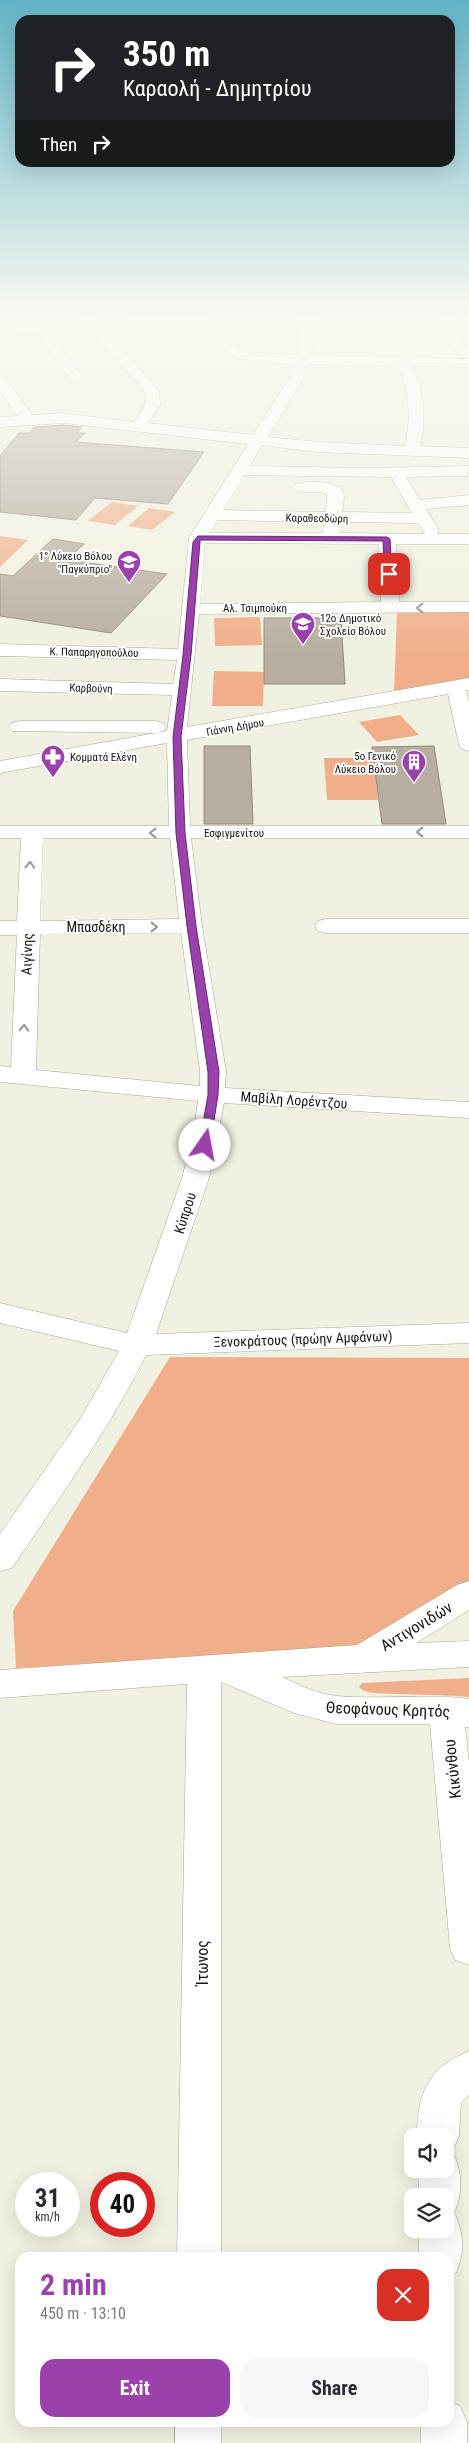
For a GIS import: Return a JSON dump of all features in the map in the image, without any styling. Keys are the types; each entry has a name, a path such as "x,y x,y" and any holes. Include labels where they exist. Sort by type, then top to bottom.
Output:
{"street":[{"path":"166,429 267,440 413,445 468,449 469,472 233,477"},
{"name":"Κύπρου","path":"0,1559 80,1444 122,1375 137,1345 194,1185 208,1133 213,1095 211,1046 191,926 180,833 177,732 187,655 198,538 233,477 267,440 272,429"},
{"path":"413,445 415,429"},
{"path":"396,473 437,539"},
{"path":"233,477 330,488 335,492 334,518 329,540"},
{"name":"Καραθεοδώρη","path":"211,515 334,518 419,511 469,500"},
{"path":"198,538 329,540 469,539"},
{"path":"387,539 390,608"},
{"name":"Αλ. Τσιμπούκη","path":"190,609 469,607"},
{"name":"Κ. Παπαρηγοπούλου","path":"0,650 187,655"},
{"name":"Καρβούνη","path":"0,685 182,690"},
{"path":"463,686 469,742"},
{"name":"Γιάννη Δήμου","path":"0,767 177,732 463,686"},
{"path":"19,727 177,732"},
{"name":"Εσφιγμενίτου","path":"0,832 469,832"},
{"name":"Αιγίνης","path":"11,1075 28,928 32,832"},
{"name":"Μπασδέκη","path":"0,928 191,926"},
{"path":"326,926 469,926"},
{"name":"Μαβίλη Λορέντζου","path":"11,1075 213,1095 469,1110"},
{"name":"Ξενοκράτους (πρώην Αμφάνων)","path":"0,1313 137,1345 469,1333"},
{"name":"Αντιγονιδών","path":"364,1658 469,1594"},
{"name":"Θεοφάνους Κρητός","path":"0,1684 364,1658 469,1654"},
{"name":"Θεοφάνους Κρητός","path":"215,1669 292,1698 336,1710 457,1711"},
{"name":"Ίτωνος","path":"200,2252 215,1669"},
{"name":"Κικύνθου","path":"457,1711 469,1948"},
{"path":"438,2128 440,2103 446,2087 452,2080 469,2070"},
{"path":"440,2238 441,2252"},
{"path":"198,2427 198,2443"},
{"path":"444,2427 444,2443"}],"shaded area":[{"path":"112,502 138,506 115,525 88,521"},
{"path":"149,508 175,512 152,530 128,526"},
{"path":"0,536 28,540 0,567"},
{"path":"397,611 469,611 469,680 394,694"},
{"path":"260,617 262,645 215,646 214,618"},
{"path":"214,671 264,672 263,706 212,706"},
{"path":"400,715 419,735 377,742 359,722"},
{"path":"324,758 374,758 378,800 327,800"},
{"path":"170,1357 469,1358 469,1582 359,1650 16,1668 13,1611"},
{"path":"469,1678 469,1697 373,1693 359,1687 362,1683"}],"building":[{"path":"32,429 80,429 77,433 85,433 76,442 204,452 168,504 95,498 76,520 0,512 0,456 19,433 29,433"},
{"path":"53,539 84,544 67,560 167,574 111,633 0,616 0,574 13,576"},
{"name":"12ο Δημοτικό Σχολείο Βόλου","path":"264,618 341,618 345,684 264,684"},
{"path":"204,746 250,746 253,824 204,824"},
{"path":"434,746 446,824 382,824 372,747"}],"place":[{"name":"1° Λύκειο Βόλου \"Παγκύπριο\"","path":"129,583"},
{"name":"12ο Δημοτικό Σχολείο Βόλου","path":"303,645"},
{"name":"Κομματά Ελένη","path":"53,778"},
{"name":"5ο Γενικό Λύκειο Βόλου","path":"414,783"}],"route":[{"path":"205,1145 213,1095 213,1072 211,1046 191,926 180,833 177,737 187,655 196,542 198,538 387,539 389,574"}]}
